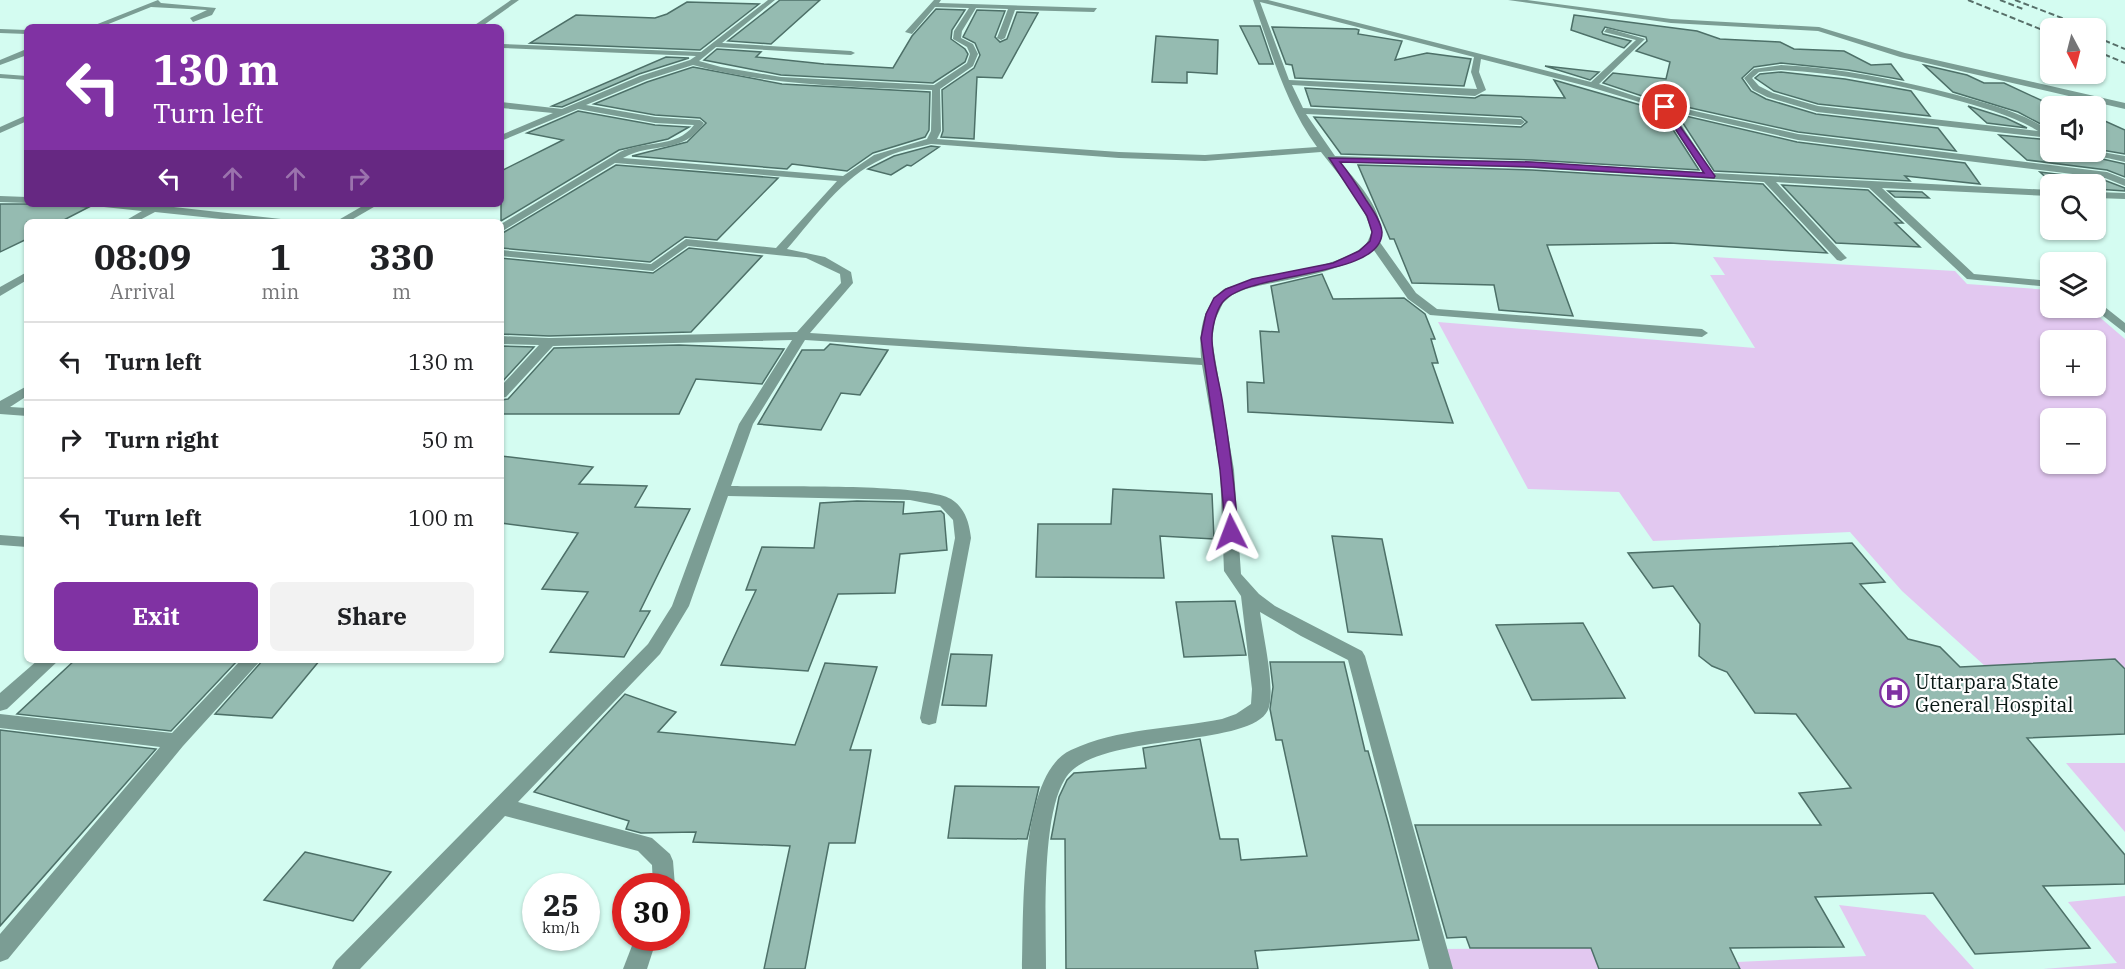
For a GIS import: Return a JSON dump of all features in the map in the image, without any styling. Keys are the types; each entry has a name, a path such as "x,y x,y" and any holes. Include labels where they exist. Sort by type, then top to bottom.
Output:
{"street":[{"path":"102,24 163,0"},
{"path":"480,24 516,0"},
{"path":"504,137 559,111 577,106 643,78 693,62 772,0"},
{"path":"909,32 936,3 1092,13 1093,0"},
{"path":"1258,0 1593,85 1665,107 1798,137 1909,153 2107,175 2125,183"},
{"path":"1258,0 1285,82 1328,154 1344,172 1372,216 1377,232 1374,242 1362,253 1336,265 1252,282 1218,300 1211,314 1206,338 1227,470 1233,574 1249,596 1296,626 1356,656 1441,969"},
{"path":"1292,9 1303,0"},
{"path":"1511,0 1671,21 1819,29 1903,55 2125,106"},
{"path":"150,5 212,8 193,20"},
{"path":"693,62 716,70 789,79 936,88 970,63 974,54 970,46 957,39 958,31 973,7"},
{"path":"1002,39 1012,8"},
{"path":"1593,85 1641,39 1607,30"},
{"path":"0,31 24,32"},
{"path":"716,45 851,53"},
{"path":"504,46 702,54"},
{"path":"0,63 24,53"},
{"path":"1285,82 1475,93 1482,90 1475,72 1478,55"},
{"path":"1778,67 1813,69 1893,82 1997,110 2026,121 2050,135 1817,109 1770,95 1756,88 1748,78 1756,70 1778,67"},
{"path":"0,76 24,78"},
{"path":"932,141 936,131 936,88"},
{"path":"504,105 559,111"},
{"path":"504,227 613,160 632,150 668,146 690,134 700,123 655,120 577,106"},
{"path":"1665,107 1710,176"},
{"path":"1301,111 1521,122"},
{"path":"0,130 24,119"},
{"path":"779,252 845,179 871,160 894,150 932,141 1119,155 1205,158 1328,154 2040,193"},
{"path":"2106,156 2125,159"},
{"path":"613,160 845,179"},
{"path":"1766,178 1841,258"},
{"path":"1872,185 1971,277 2040,283"},
{"path":"2106,195 2125,196"},
{"path":"0,199 24,200"},
{"path":"143,207 254,219"},
{"path":"346,219 368,207"},
{"path":"134,219 156,208"},
{"path":"344,969 654,649 680,606 746,424 801,336 847,283 845,272 817,256 686,242 653,268 504,253"},
{"path":"1374,242 1412,296 1434,312 1702,333"},
{"path":"0,291 24,277"},
{"path":"2106,313 2125,329"},
{"path":"504,340 549,342 801,336 1210,362"},
{"path":"504,391 549,342"},
{"path":"0,409 24,392"},
{"path":"0,409 24,412"},
{"path":"723,491 910,495 945,502 961,519 963,538 929,718"},
{"path":"0,540 24,542"},
{"path":"1034,969 1038,838 1053,780 1068,761 1095,751 1152,736 1216,728 1249,717 1260,707 1261,689 1249,596"},
{"path":"0,705 47,663"},
{"path":"0,951 176,741 249,663"},
{"path":"0,721 176,741"},
{"path":"500,806 645,844 662,861 663,873"},
{"path":"635,969 641,951"}],"shaded area":[{"path":"1713,257 1955,271 1967,284 2040,289 2040,318 2101,318 2125,339 2125,669 2114,659 1985,666 1902,591 1850,532 1653,541 1619,492 1528,489 1438,322 1755,348 1710,275 1725,275"},
{"path":"2066,763 2125,763 2125,832"},
{"path":"2125,896 2125,969 2043,969 2117,963 2068,902"},
{"path":"1839,905 1925,915 1974,969 1740,969 1737,962 1866,956"},
{"path":"1591,948 1599,969 1441,969 1435,949"}],"building":[{"path":"780,0 820,0 771,44 728,41"},
{"path":"687,2 759,4 700,50 530,43 576,15 655,18"},
{"path":"936,9 965,10 952,30 951,39 968,54 965,62 933,83 781,75 704,60 717,49 761,52 756,57 893,68 912,36"},
{"path":"977,10 1005,11 995,37 1000,42 1007,39 1017,12 1038,13 1002,78 977,77 974,139 941,137 943,131 942,90 974,68 980,55 975,43 963,37"},
{"path":"1574,15 1697,31 1720,39 1780,42 1794,49 1844,51 1871,65 1891,64 1903,80 1848,70 1781,63 1754,67 1742,78 1751,91 1766,99 1816,114 1938,128 1956,151 1798,132 1651,99 1603,83 1613,73 1666,79 1670,62 1636,51 1647,41 1646,37 1605,27 1603,34 1631,41 1624,48 1571,30"},
{"path":"1240,26 1260,26 1273,64 1259,64"},
{"path":"1272,27 1356,29 1359,30 1358,34 1402,41 1395,60 1427,53 1471,59 1464,86 1295,78 1292,65 1286,64"},
{"path":"1156,36 1218,40 1217,74 1187,72 1187,83 1152,82"},
{"path":"666,57 689,58 639,74 562,107 552,106"},
{"path":"1924,65 1967,75 1984,83 2004,83 2040,100 2040,124 2018,112 1953,92"},
{"path":"1545,66 1599,72 1590,80"},
{"path":"693,67 782,84 930,92 929,130 925,137 873,153 847,171 792,164 787,169 632,156 687,142 706,123 700,118 655,115 594,104 647,82"},
{"path":"1781,72 1845,79 1911,91 1930,116 1818,104 1774,91 1755,78 1760,74"},
{"path":"1554,80 1661,111 1699,170 1532,160 1341,154 1314,117 1521,127 1527,122 1521,117 1311,106 1305,88 1475,98 1481,95 1565,98"},
{"path":"1968,106 2006,118 2027,128 1987,123"},
{"path":"578,111 655,125 689,127 668,139 619,150 501,219 501,207 504,207 504,170 563,140 527,133"},
{"path":"1677,114 1797,142 1965,163 1980,184 1905,176 1910,181 1714,171"},
{"path":"2106,121 2125,130 2125,154 2106,151"},
{"path":"1999,135 2040,139 2040,162 2027,160"},
{"path":"931,146 939,147 911,166 907,165 891,175 868,169 894,156"},
{"path":"2106,160 2125,164 2125,177 2107,170 2043,162 2106,162"},
{"path":"616,165 778,178 717,240 685,237 650,262 504,248 504,232"},
{"path":"1358,165 1532,170 1763,184 1827,253 1670,243 1547,245 1573,316 1499,310 1494,285 1412,283 1394,239 1390,239"},
{"path":"2106,181 2125,188 2125,191 2106,190"},
{"path":"1782,185 1868,190 1903,223 1895,223 1920,247 1836,243"},
{"path":"1888,191 1922,192 1929,198 1895,197"},
{"path":"0,204 24,204 24,207 89,207 66,219 24,219 24,240 0,252"},
{"path":"689,248 762,256 691,332 549,336 504,334 504,258 653,273"},
{"path":"1322,274 1333,299 1404,298 1425,314 1435,339 1431,339 1438,363 1432,363 1453,423 1248,412 1247,382 1264,383 1260,331 1279,332 1271,286"},
{"path":"830,344 888,350 860,395 841,393 821,430 758,424 802,350 824,350"},
{"path":"679,345 784,349 762,384 696,379 679,414 504,414 504,400 508,399 554,348"},
{"path":"504,346 534,347 504,380"},
{"path":"504,456 593,467 579,484 647,486 635,507 690,509 640,611 650,611 624,657 550,652 588,592 542,589 578,533 504,523"},
{"path":"1113,489 1212,494 1214,539 1160,536 1164,578 1036,577 1038,524 1111,524"},
{"path":"904,502 903,514 941,511 944,514 947,550 900,554 895,593 838,594 808,671 721,665 756,590 746,590 762,547 814,548 820,503"},
{"path":"1332,536 1382,539 1402,635 1348,632"},
{"path":"1852,543 1885,582 1860,584 1908,639 1940,647 1960,667 2115,659 2125,669 2125,734 2027,738 2125,855 2125,884 2043,886 2090,948 1975,954 1933,893 1815,897 1844,947 1730,948 1740,969 1599,969 1591,948 1470,948 1466,937 1447,938 1415,825 1821,825 1799,793 1851,788 1796,714 1755,713 1727,672 1712,666 1699,656 1700,624 1673,586 1653,588 1628,553"},
{"path":"1235,601 1246,655 1184,657 1176,602"},
{"path":"1583,623 1625,698 1532,700 1496,625"},
{"path":"951,654 992,655 986,706 942,705"},
{"path":"1270,662 1344,662 1365,751 1368,751 1419,940 1255,951 1258,969 1066,969 1065,839 1051,839 1059,797 1067,780 1074,773 1146,768 1143,748 1200,739 1220,839 1238,839 1241,860 1307,856 1282,740 1276,740 1270,709 1273,687"},
{"path":"72,663 235,663 171,731 17,714"},
{"path":"260,663 318,663 272,718 215,714"},
{"path":"825,663 877,667 850,750 871,750 855,843 829,843 805,969 764,969 790,846 693,842 696,832 641,833 626,829 629,821 534,792 625,694 676,712 658,732 795,745"},
{"path":"0,730 156,749 0,926"},
{"path":"955,786 1039,787 1027,839 948,838"},
{"path":"305,852 391,872 353,921 264,900"}],"railway":[{"path":"1968,0 2040,29"},
{"path":"2000,0 2023,9"},
{"path":"2015,0 2062,18"},
{"path":"2106,41 2125,49"},
{"path":"2106,55 2125,63"}],"place":[{"name":"Uttarpara State General Hospital","path":"1894,693"}],"route":[{"path":"1231,532 1227,470 1206,338 1211,314 1218,300 1230,291 1252,282 1336,265 1362,253 1374,242 1377,232 1372,216 1344,172 1332,159 1532,165 1710,176 1665,107"}]}
